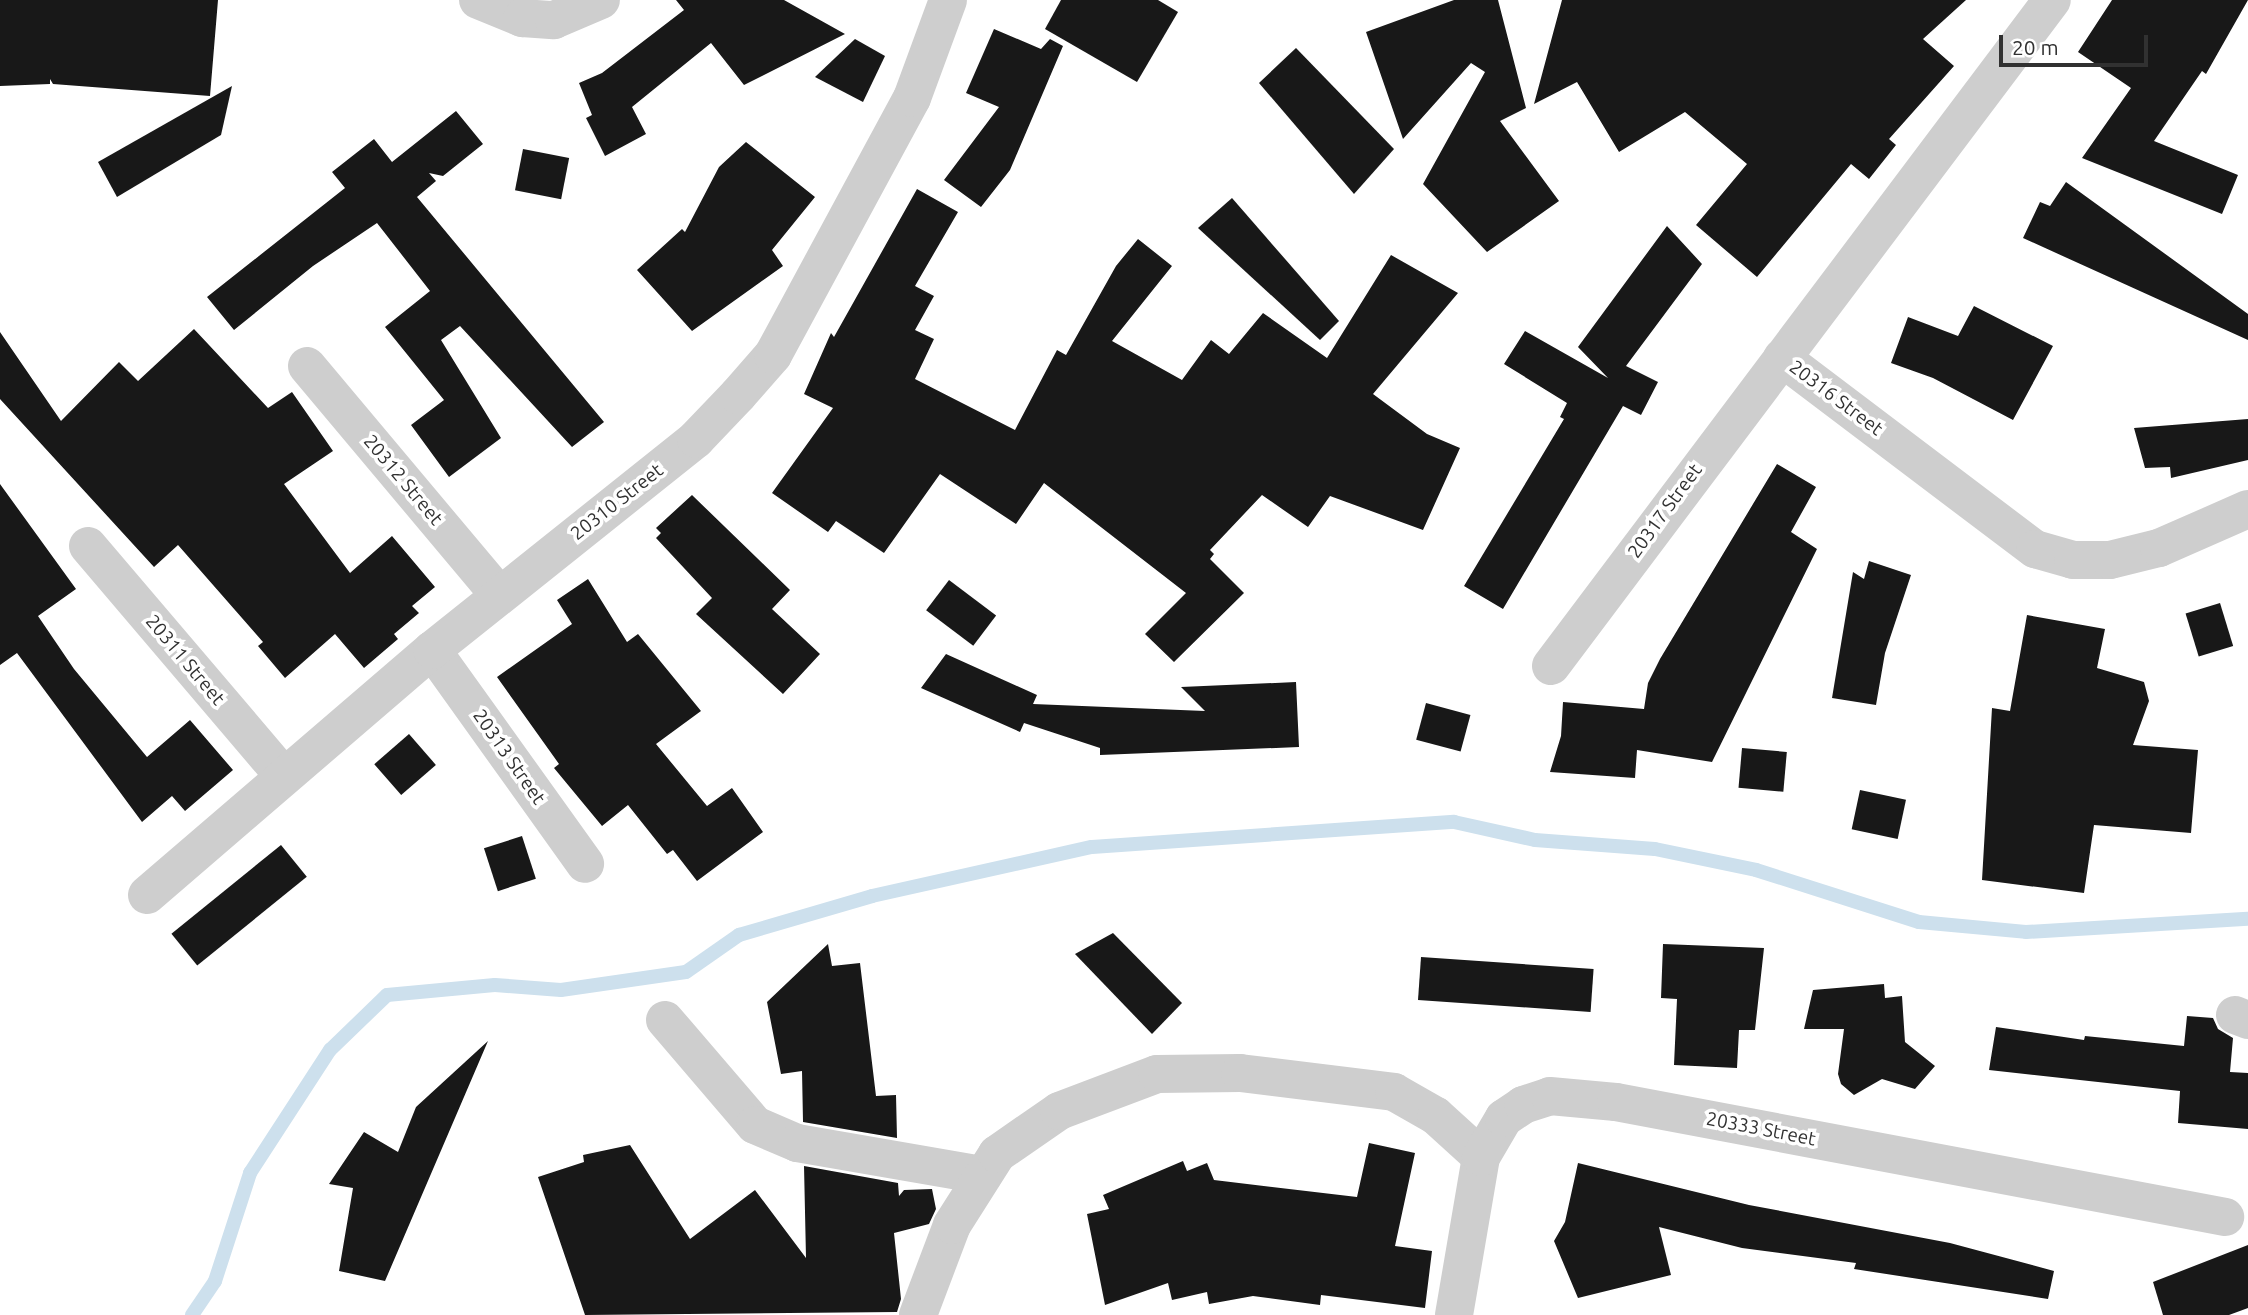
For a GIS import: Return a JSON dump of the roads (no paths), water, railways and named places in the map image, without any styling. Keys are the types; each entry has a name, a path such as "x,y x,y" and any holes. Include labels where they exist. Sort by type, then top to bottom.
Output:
{"street":[{"path":"478,0 522,18 554,20 601,0"},
{"name":"20310 Street","path":"147,895 283,775 499,594 696,439 773,355 912,98 948,0"},
{"name":"20316 Street","path":"2052,0 1782,358 2035,549 2073,560 2110,560 2159,548 2248,509"},
{"name":"20317 Street","path":"1551,666 1782,358"},
{"name":"20312 Street","path":"307,366 499,594"},
{"name":"20311 Street","path":"88,546 283,775"},
{"name":"20313 Street","path":"432,650 585,864"},
{"path":"665,1020 755,1125 797,1143 983,1175"},
{"path":"918,1315 952,1225 997,1154 1059,1111 1157,1074 1240,1073 1394,1092 1436,1116 1481,1157"},
{"name":"20333 Street","path":"1454,1315 1481,1157 1504,1118 1522,1105 1550,1096 1616,1102 2225,1217"}],"waterway":[{"path":"192,1315 215,1281 250,1173 330,1050 387,995 495,985 561,990 686,972 739,935 872,896 1092,847 1454,822 1535,840 1655,849 1756,870 1919,922 2026,932 2248,919"}]}
